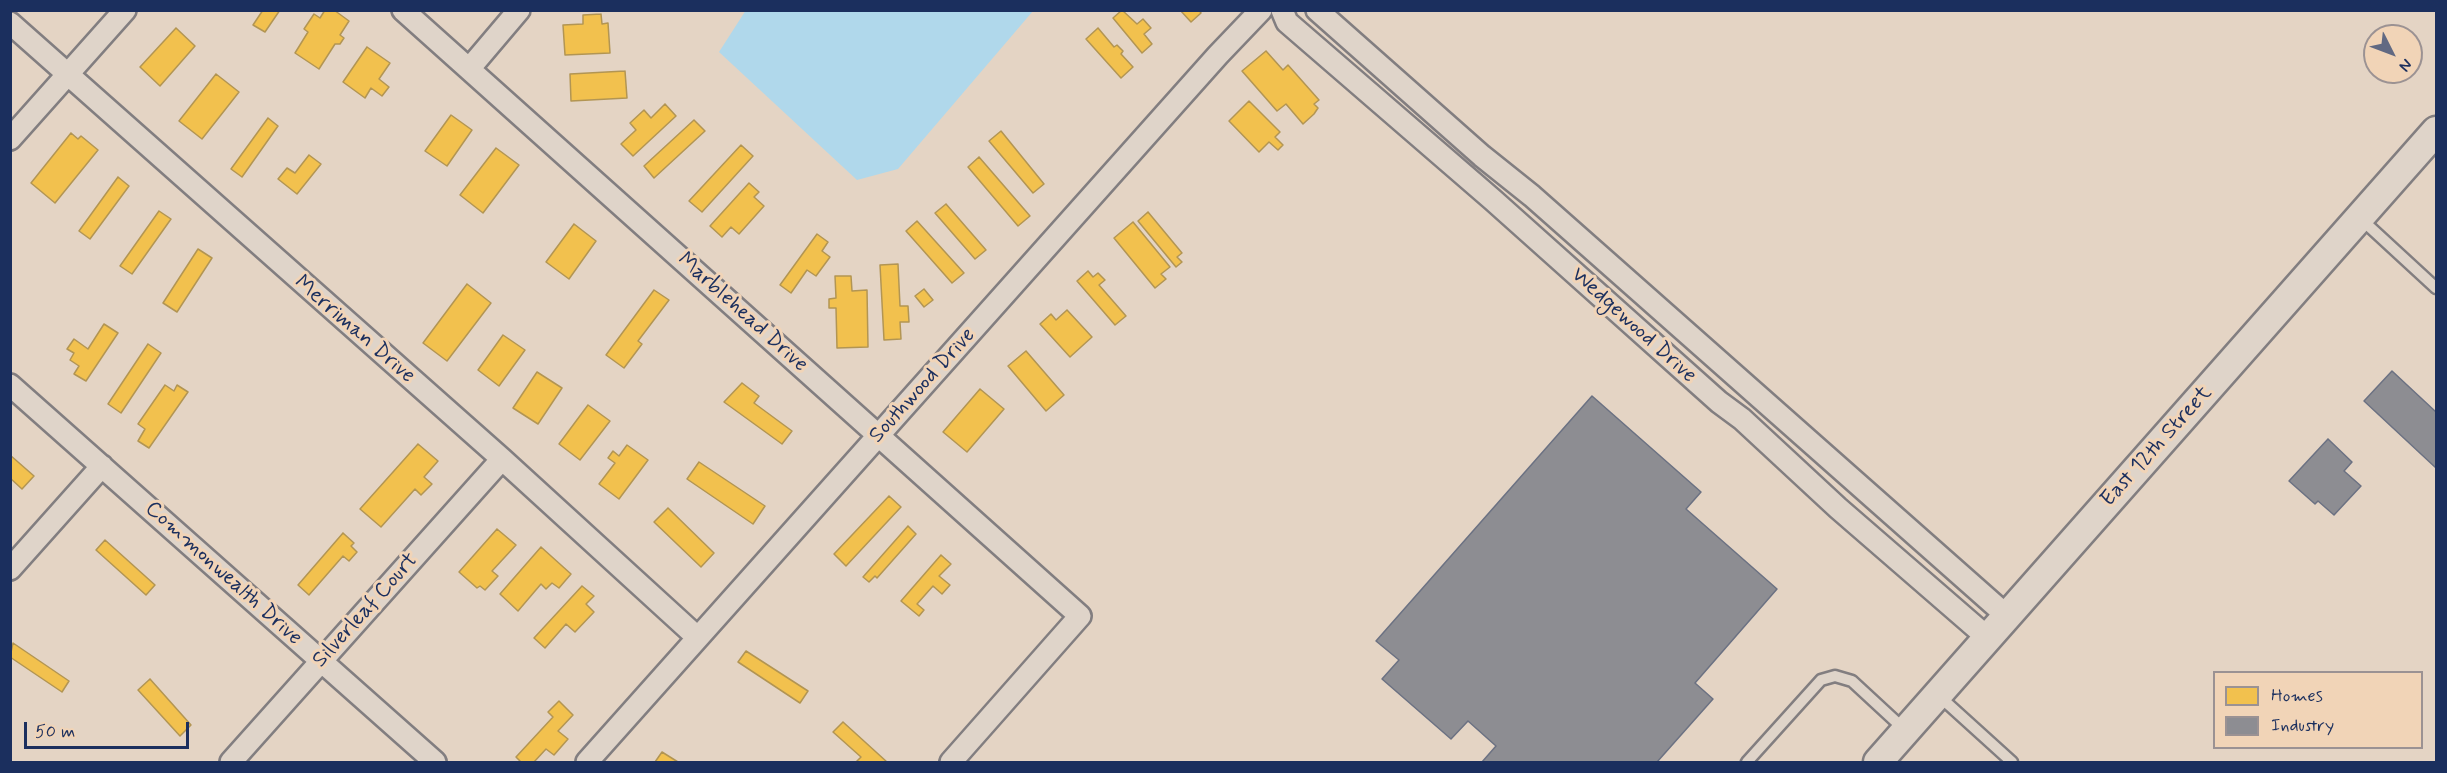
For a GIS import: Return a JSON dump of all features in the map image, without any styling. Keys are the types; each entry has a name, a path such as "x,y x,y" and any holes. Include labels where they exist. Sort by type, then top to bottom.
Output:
{"street":[{"path":"10,139 125,10"},
{"name":"Marblehead Drive","path":"403,10 1080,616 951,762"},
{"path":"469,69 519,10"},
{"name":"Southwood Drive","path":"587,762 1218,55 1261,10"},
{"name":"Wedgewood Drive","path":"1282,10 1287,22 1493,200 1719,402 1742,419 1838,508 1988,638"},
{"name":"Wedgewood Drive","path":"1317,10 1482,156 1532,196 2007,616"},
{"name":"Merriman Drive","path":"10,23 502,459 697,638"},
{"name":"East 12th Street","path":"1878,762 2436,131"},
{"name":"Commonwealth Drive","path":"10,385 435,762"},
{"name":"Silverleaf Court","path":"231,762 502,459"},
{"path":"10,569 102,466"}],"lane":[{"path":"2360,218 2436,287"},
{"path":"1747,762 1821,680 1835,676 1852,681 1906,731"},
{"path":"1938,695 2012,762"}],"water":[{"path":"746,10 1033,11 898,169 857,180 719,52"}],"building: Homes":[{"path":"263,10 280,10 265,32 253,25"},
{"path":"325,10 334,10 349,21 340,35 344,38 340,44 335,44 319,69 295,53 308,32 304,29 314,14 320,18"},
{"path":"1122,10 1137,24 1143,19 1151,28 1144,34 1152,44 1142,53 1113,18"},
{"path":"1180,10 1199,10 1201,13 1191,22"},
{"path":"601,14 602,24 608,23 610,53 565,55 563,25 583,24 583,15"},
{"path":"176,28 195,46 160,86 140,67"},
{"path":"1098,28 1114,47 1117,45 1123,51 1121,54 1133,67 1121,78 1086,39"},
{"path":"367,47 390,63 379,79 389,87 382,96 371,88 365,98 343,82"},
{"path":"1266,51 1283,70 1288,65 1319,100 1314,104 1318,108 1314,114 1303,124 1286,104 1277,111 1242,71"},
{"path":"625,71 627,98 571,101 570,74"},
{"path":"216,74 239,92 202,139 179,121"},
{"path":"1249,101 1280,132 1275,137 1283,145 1278,150 1269,142 1259,152 1229,121"},
{"path":"665,104 676,116 633,156 621,144 636,130 630,123 644,110 651,118"},
{"path":"451,115 472,130 447,166 425,151"},
{"path":"268,118 278,126 242,177 231,169"},
{"path":"694,120 705,131 654,178 644,166"},
{"path":"1001,131 1044,184 1033,193 989,141"},
{"path":"71,133 78,139 81,136 98,150 55,203 31,183"},
{"path":"741,145 753,156 702,212 689,201"},
{"path":"496,148 519,165 483,213 460,195"},
{"path":"309,155 321,164 297,194 278,179 287,168 295,173"},
{"path":"979,157 1030,216 1018,226 968,167"},
{"path":"118,177 129,186 90,239 79,231"},
{"path":"749,183 759,192 754,197 764,206 739,234 731,227 722,237 710,226"},
{"path":"946,204 986,250 975,259 935,213"},
{"path":"159,211 171,219 132,274 120,266"},
{"path":"1148,212 1182,253 1177,257 1182,262 1176,267 1138,221"},
{"path":"917,221 964,273 952,283 906,231"},
{"path":"1133,222 1170,267 1161,274 1166,279 1155,288 1114,238"},
{"path":"574,224 596,241 569,279 546,262"},
{"path":"817,234 828,242 822,251 830,257 816,276 807,270 791,293 780,285"},
{"path":"198,249 212,258 177,312 163,303"},
{"path":"898,264 900,306 908,306 909,322 900,322 901,339 884,340 880,265"},
{"path":"1088,271 1093,277 1098,273 1105,280 1099,285 1126,316 1115,325 1077,281"},
{"path":"835,276 851,276 852,291 867,290 868,347 837,348 836,308 829,308 829,299 836,298"},
{"path":"467,284 491,303 447,361 423,343"},
{"path":"924,289 933,300 924,307 915,296"},
{"path":"654,290 669,300 638,341 642,344 624,368 606,355"},
{"path":"1067,310 1092,337 1070,357 1040,324 1051,314 1056,320"},
{"path":"104,324 118,333 86,381 74,374 79,366 70,360 74,353 67,349 74,339 88,349"},
{"path":"503,335 525,350 499,386 478,370"},
{"path":"148,344 161,353 121,413 108,404"},
{"path":"1026,351 1064,395 1046,411 1008,366"},
{"path":"537,372 562,388 538,424 513,408"},
{"path":"742,383 759,396 754,403 792,431 782,444 724,402"},
{"path":"165,385 174,391 177,385 188,392 149,448 138,441 145,429 138,424"},
{"path":"980,389 1004,409 967,452 943,432"},
{"path":"588,405 610,421 580,460 559,444"},
{"path":"418,444 438,461 424,477 432,484 421,495 415,489 381,527 360,509"},
{"path":"627,445 648,460 619,499 599,484 615,463 608,458 613,451 619,456"},
{"path":"10,455 34,476 22,489 10,478"},
{"path":"699,462 765,506 753,524 687,479"},
{"path":"889,496 901,507 846,566 834,554"},
{"path":"668,508 714,553 701,567 654,522"},
{"path":"908,526 916,534 877,578 875,576 869,582 863,577"},
{"path":"497,529 516,545 492,571 498,576 485,590 480,586 477,588 459,572"},
{"path":"343,533 354,543 351,546 357,552 349,561 343,556 309,595 298,585"},
{"path":"105,540 155,585 146,595 96,550"},
{"path":"541,547 571,574 559,588 552,583 546,589 541,584 518,611 500,594"},
{"path":"941,555 951,564 939,576 950,585 942,594 933,586 917,604 924,610 919,616 901,601"},
{"path":"582,586 594,596 586,604 594,612 575,632 566,624 545,648 534,638"},
{"path":"13,643 69,681 62,692 10,657"},
{"path":"746,651 808,691 800,703 738,662"},
{"path":"150,679 191,725 180,736 138,690"},
{"path":"559,701 573,715 558,731 568,739 554,755 546,749 534,762 521,762 516,757 553,717 548,712"},
{"path":"843,722 887,762 856,762 861,757 833,732"},
{"path":"662,752 678,762 655,762"}],"building: Industry":[{"path":"2392,371 2436,412 2436,468 2364,401"},
{"path":"1592,396 1701,492 1686,509 1777,589 1695,683 1713,699 1657,762 1482,762 1496,746 1468,721 1451,739 1382,679 1399,660 1376,641"},
{"path":"2328,439 2352,462 2344,471 2361,486 2334,515 2318,501 2315,504 2289,481"}]}
